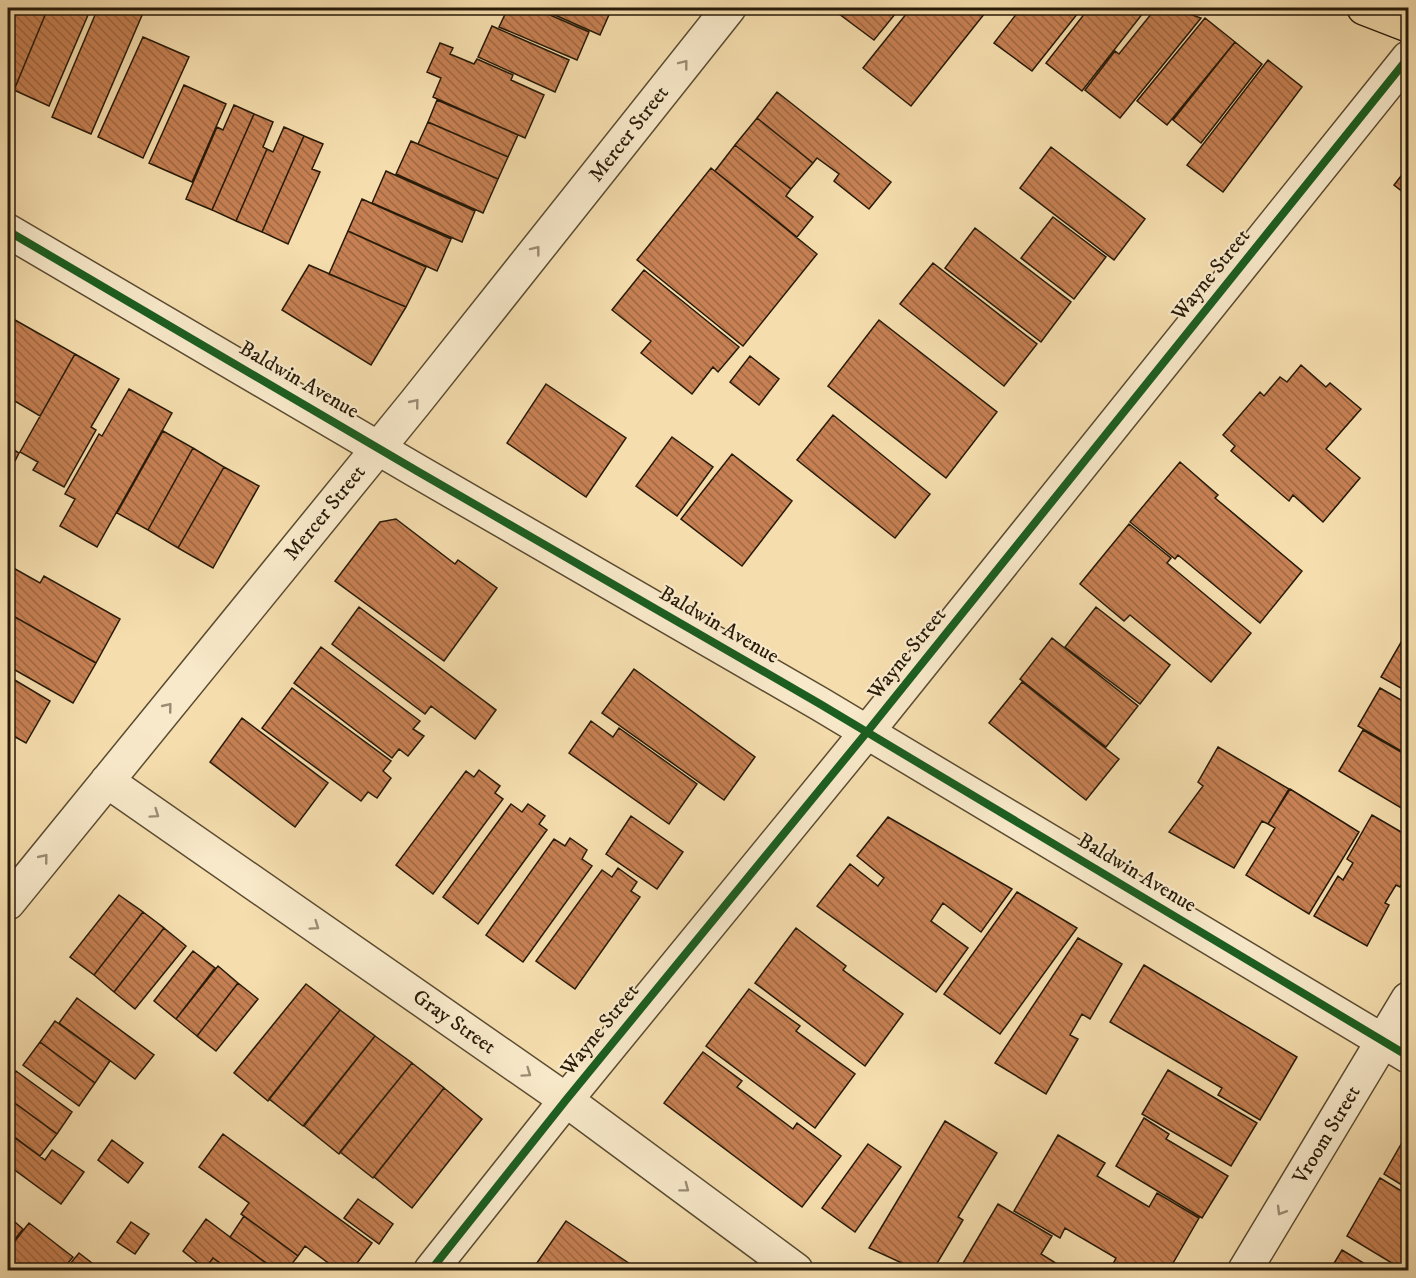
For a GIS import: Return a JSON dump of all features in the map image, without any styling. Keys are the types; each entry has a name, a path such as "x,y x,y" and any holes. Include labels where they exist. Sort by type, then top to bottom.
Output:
{"main road":[{"path":"1364,8 1408,25"}],"street":[{"name":"Mercer Street","path":"8,903 415,404 729,8"},
{"name":"Wayne Street","path":"431,1270 566,1100 867,732 1408,58"},
{"name":"Baldwin Avenue","path":"8,231 867,732 1396,1049"},
{"name":"Gray Street","path":"107,781 566,1100 796,1270"},
{"name":"Vroom Street","path":"1245,1270 1396,1049 1408,999"}],"building":[{"path":"10,8 48,8 14,90 8,88 8,13"},
{"path":"48,8 91,8 49,106 14,90"},
{"path":"98,8 131,8 143,13 91,134 52,117"},
{"path":"508,8 534,8 589,32 577,60 499,27"},
{"path":"539,8 612,8 600,35"},
{"path":"831,8 900,8 874,40"},
{"path":"911,8 919,10 921,8 989,8 911,106 863,68"},
{"path":"1021,8 1082,8 1032,71 994,43"},
{"path":"1089,8 1147,8 1082,91 1046,63"},
{"path":"1156,8 1172,8 1201,18 1120,118 1085,90 1115,51 1119,54"},
{"path":"1205,18 1235,42 1167,125 1137,101"},
{"path":"492,26 569,60 555,92 478,57"},
{"path":"143,37 189,57 143,158 98,137"},
{"path":"1235,42 1262,64 1201,143 1173,120"},
{"path":"440,43 453,48 450,54 474,64 477,59 513,75 511,80 544,95 525,138 433,97 441,78 427,72"},
{"path":"1268,60 1302,87 1223,192 1187,165"},
{"path":"184,85 226,104 192,182 149,163"},
{"path":"777,92 891,182 869,209 834,181 839,174 817,158 813,163 757,118"},
{"path":"437,100 518,135 508,157 428,122"},
{"path":"234,105 254,114 212,210 186,199 217,127 223,130"},
{"path":"254,114 273,122 263,147 267,149 236,221 212,210"},
{"path":"757,118 813,163 791,189 735,145"},
{"path":"428,122 508,157 498,179 418,144"},
{"path":"284,127 304,136 262,232 236,221 267,149 273,152"},
{"path":"304,136 323,144 312,169 320,172 288,244 262,232"},
{"path":"411,141 498,179 483,213 396,174"},
{"path":"735,145 791,189 786,196 813,217 797,237 715,171"},
{"path":"1051,147 1145,219 1114,260 1020,188"},
{"path":"1408,167 1408,196 1394,185"},
{"path":"711,168 817,254 743,346 637,260"},
{"path":"386,171 475,211 462,242 372,203"},
{"path":"362,199 451,239 437,271 348,231"},
{"path":"1053,217 1106,257 1074,299 1021,258"},
{"path":"975,228 1071,302 1041,342 945,268"},
{"path":"348,231 426,267 406,307 329,274"},
{"path":"933,263 1037,344 1004,386 900,304"},
{"path":"309,265 406,307 371,365 282,310"},
{"path":"644,270 739,347 718,372 713,367 692,394 641,353 651,341 612,310"},
{"path":"8,316 75,354 40,416 8,397"},
{"path":"879,320 997,412 946,478 828,386"},
{"path":"75,354 119,379 91,427 96,430 64,487 33,470 38,462 20,452"},
{"path":"750,356 779,379 759,405 730,382"},
{"path":"1301,365 1326,387 1330,383 1361,409 1326,449 1360,478 1323,522 1293,495 1289,501 1231,451 1235,446 1223,435 1260,392 1264,396 1280,377 1287,382"},
{"path":"546,384 626,438 586,497 507,443"},
{"path":"129,389 172,413 97,547 60,526 75,499 65,494 99,434 102,436"},
{"path":"833,415 930,494 895,538 797,460"},
{"path":"163,431 193,448 148,530 117,513"},
{"path":"672,437 713,467 677,516 636,486"},
{"path":"8,446 19,453 8,475"},
{"path":"193,448 224,467 178,548 148,530"},
{"path":"732,454 792,501 742,566 681,519"},
{"path":"1180,462 1218,495 1215,498 1302,571 1260,623 1178,555 1175,559 1130,522"},
{"path":"224,467 259,486 213,568 178,548"},
{"path":"396,519 455,564 458,560 497,588 444,661 335,581 380,522"},
{"path":"1129,524 1171,558 1167,563 1251,633 1211,682 1130,615 1124,621 1080,584"},
{"path":"8,565 40,583 44,576 120,619 96,663 8,613"},
{"path":"359,607 496,710 475,739 431,706 425,714 332,644"},
{"path":"1096,607 1170,665 1140,704 1065,647"},
{"path":"8,613 96,663 73,703 8,666 10,656 8,655"},
{"path":"1408,633 1408,692 1381,677"},
{"path":"1052,638 1138,706 1106,747 1020,679"},
{"path":"321,647 420,721 413,729 424,736 408,756 399,749 392,758 294,683"},
{"path":"634,669 755,757 724,800 602,713"},
{"path":"8,676 50,701 26,743 8,733"},
{"path":"1022,682 1119,759 1086,800 989,723"},
{"path":"292,688 391,761 383,771 391,778 377,798 368,792 361,801 262,728"},
{"path":"1380,688 1408,704 1408,755 1358,726"},
{"path":"242,718 328,783 295,827 210,762"},
{"path":"591,721 613,737 619,728 697,784 669,824 569,753"},
{"path":"1363,730 1408,756 1408,812 1339,771"},
{"path":"1218,747 1289,789 1268,824 1262,821 1234,868 1169,832 1203,786 1198,782"},
{"path":"479,770 500,786 495,793 503,799 433,894 396,865 466,771 474,777"},
{"path":"1290,789 1359,832 1309,914 1246,875 1275,828 1268,824"},
{"path":"511,804 522,812 528,804 545,816 539,824 547,830 478,924 443,897"},
{"path":"1372,815 1408,836 1408,872 1400,887 1396,885 1385,903 1389,905 1367,946 1314,916 1338,876 1343,880 1353,863 1347,859"},
{"path":"631,816 683,852 657,889 606,854"},
{"path":"888,817 1012,889 981,932 943,903 931,921 968,948 936,992 817,906 850,864 878,886 884,878 857,856"},
{"path":"570,838 587,850 582,859 592,866 523,962 486,935 554,839 565,846"},
{"path":"618,868 637,882 631,891 640,897 575,989 536,961 602,870 612,877"},
{"path":"1017,892 1077,928 1000,1034 944,994"},
{"path":"119,895 143,912 94,975 70,957"},
{"path":"143,912 164,928 114,992 94,975"},
{"path":"164,928 186,946 135,1009 114,992"},
{"path":"796,928 846,966 843,970 903,1014 865,1066 755,983"},
{"path":"1078,938 1122,964 1090,1019 1082,1014 1070,1035 1078,1039 1046,1094 995,1063"},
{"path":"193,951 215,968 176,1019 154,1001"},
{"path":"1144,965 1297,1057 1260,1120 1218,1095 1222,1088 1110,1022"},
{"path":"218,966 238,983 197,1036 176,1019"},
{"path":"238,983 258,999 216,1051 197,1036"},
{"path":"306,984 340,1010 268,1101 234,1073"},
{"path":"749,989 800,1026 796,1031 855,1074 815,1128 706,1046"},
{"path":"77,998 154,1055 135,1079 59,1023"},
{"path":"340,1010 375,1036 303,1126 269,1099"},
{"path":"55,1021 110,1061 95,1083 40,1042"},
{"path":"375,1036 412,1063 339,1154 304,1126"},
{"path":"40,1042 95,1083 79,1106 23,1065"},
{"path":"703,1052 742,1081 737,1087 793,1129 797,1123 841,1156 802,1207 664,1103"},
{"path":"412,1063 444,1088 373,1178 340,1152"},
{"path":"1168,1070 1257,1123 1231,1166 1142,1114"},
{"path":"16,1071 72,1112 57,1134 8,1098 8,1083"},
{"path":"444,1088 482,1119 412,1208 374,1177"},
{"path":"8,1098 57,1134 40,1156 8,1132"},
{"path":"1144,1118 1169,1134 1166,1139 1228,1176 1202,1218 1116,1166"},
{"path":"945,1121 997,1153 958,1217 963,1220 933,1270 917,1270 869,1248"},
{"path":"1408,1132 1408,1189 1384,1174"},
{"path":"8,1133 45,1160 52,1150 84,1172 61,1204 8,1165"},
{"path":"223,1134 372,1243 352,1270 338,1270 305,1246 298,1256 241,1214 249,1203 199,1167"},
{"path":"1058,1135 1105,1163 1097,1176 1149,1207 1157,1193 1199,1218 1169,1270 1115,1270 1111,1268 1116,1258 1065,1228 1060,1238 1014,1211"},
{"path":"112,1140 143,1163 128,1183 98,1160"},
{"path":"868,1144 901,1167 855,1232 822,1208"},
{"path":"1380,1178 1408,1195 1408,1264 1405,1261 1400,1268 1347,1236"},
{"path":"358,1199 393,1224 379,1244 344,1218"},
{"path":"998,1204 1052,1236 1041,1254 1062,1267 1065,1264 1076,1270 959,1270"},
{"path":"8,1216 23,1229 8,1248"},
{"path":"244,1216 298,1256 287,1270 276,1270 230,1237"},
{"path":"206,1219 276,1270 230,1270 213,1258 205,1269 183,1251"},
{"path":"566,1221 630,1264 626,1270 532,1270"},
{"path":"131,1222 149,1234 135,1254 117,1242"},
{"path":"29,1223 73,1257 62,1270 8,1270 8,1250"},
{"path":"1342,1250 1375,1270 1330,1270"},
{"path":"79,1253 101,1270 65,1270"},
{"path":"213,1258 230,1270 204,1270"}],"cycle path":[{"path":"431,1270 566,1100 867,732 1408,58"},
{"path":"8,231 820,704 1408,1056"}]}
